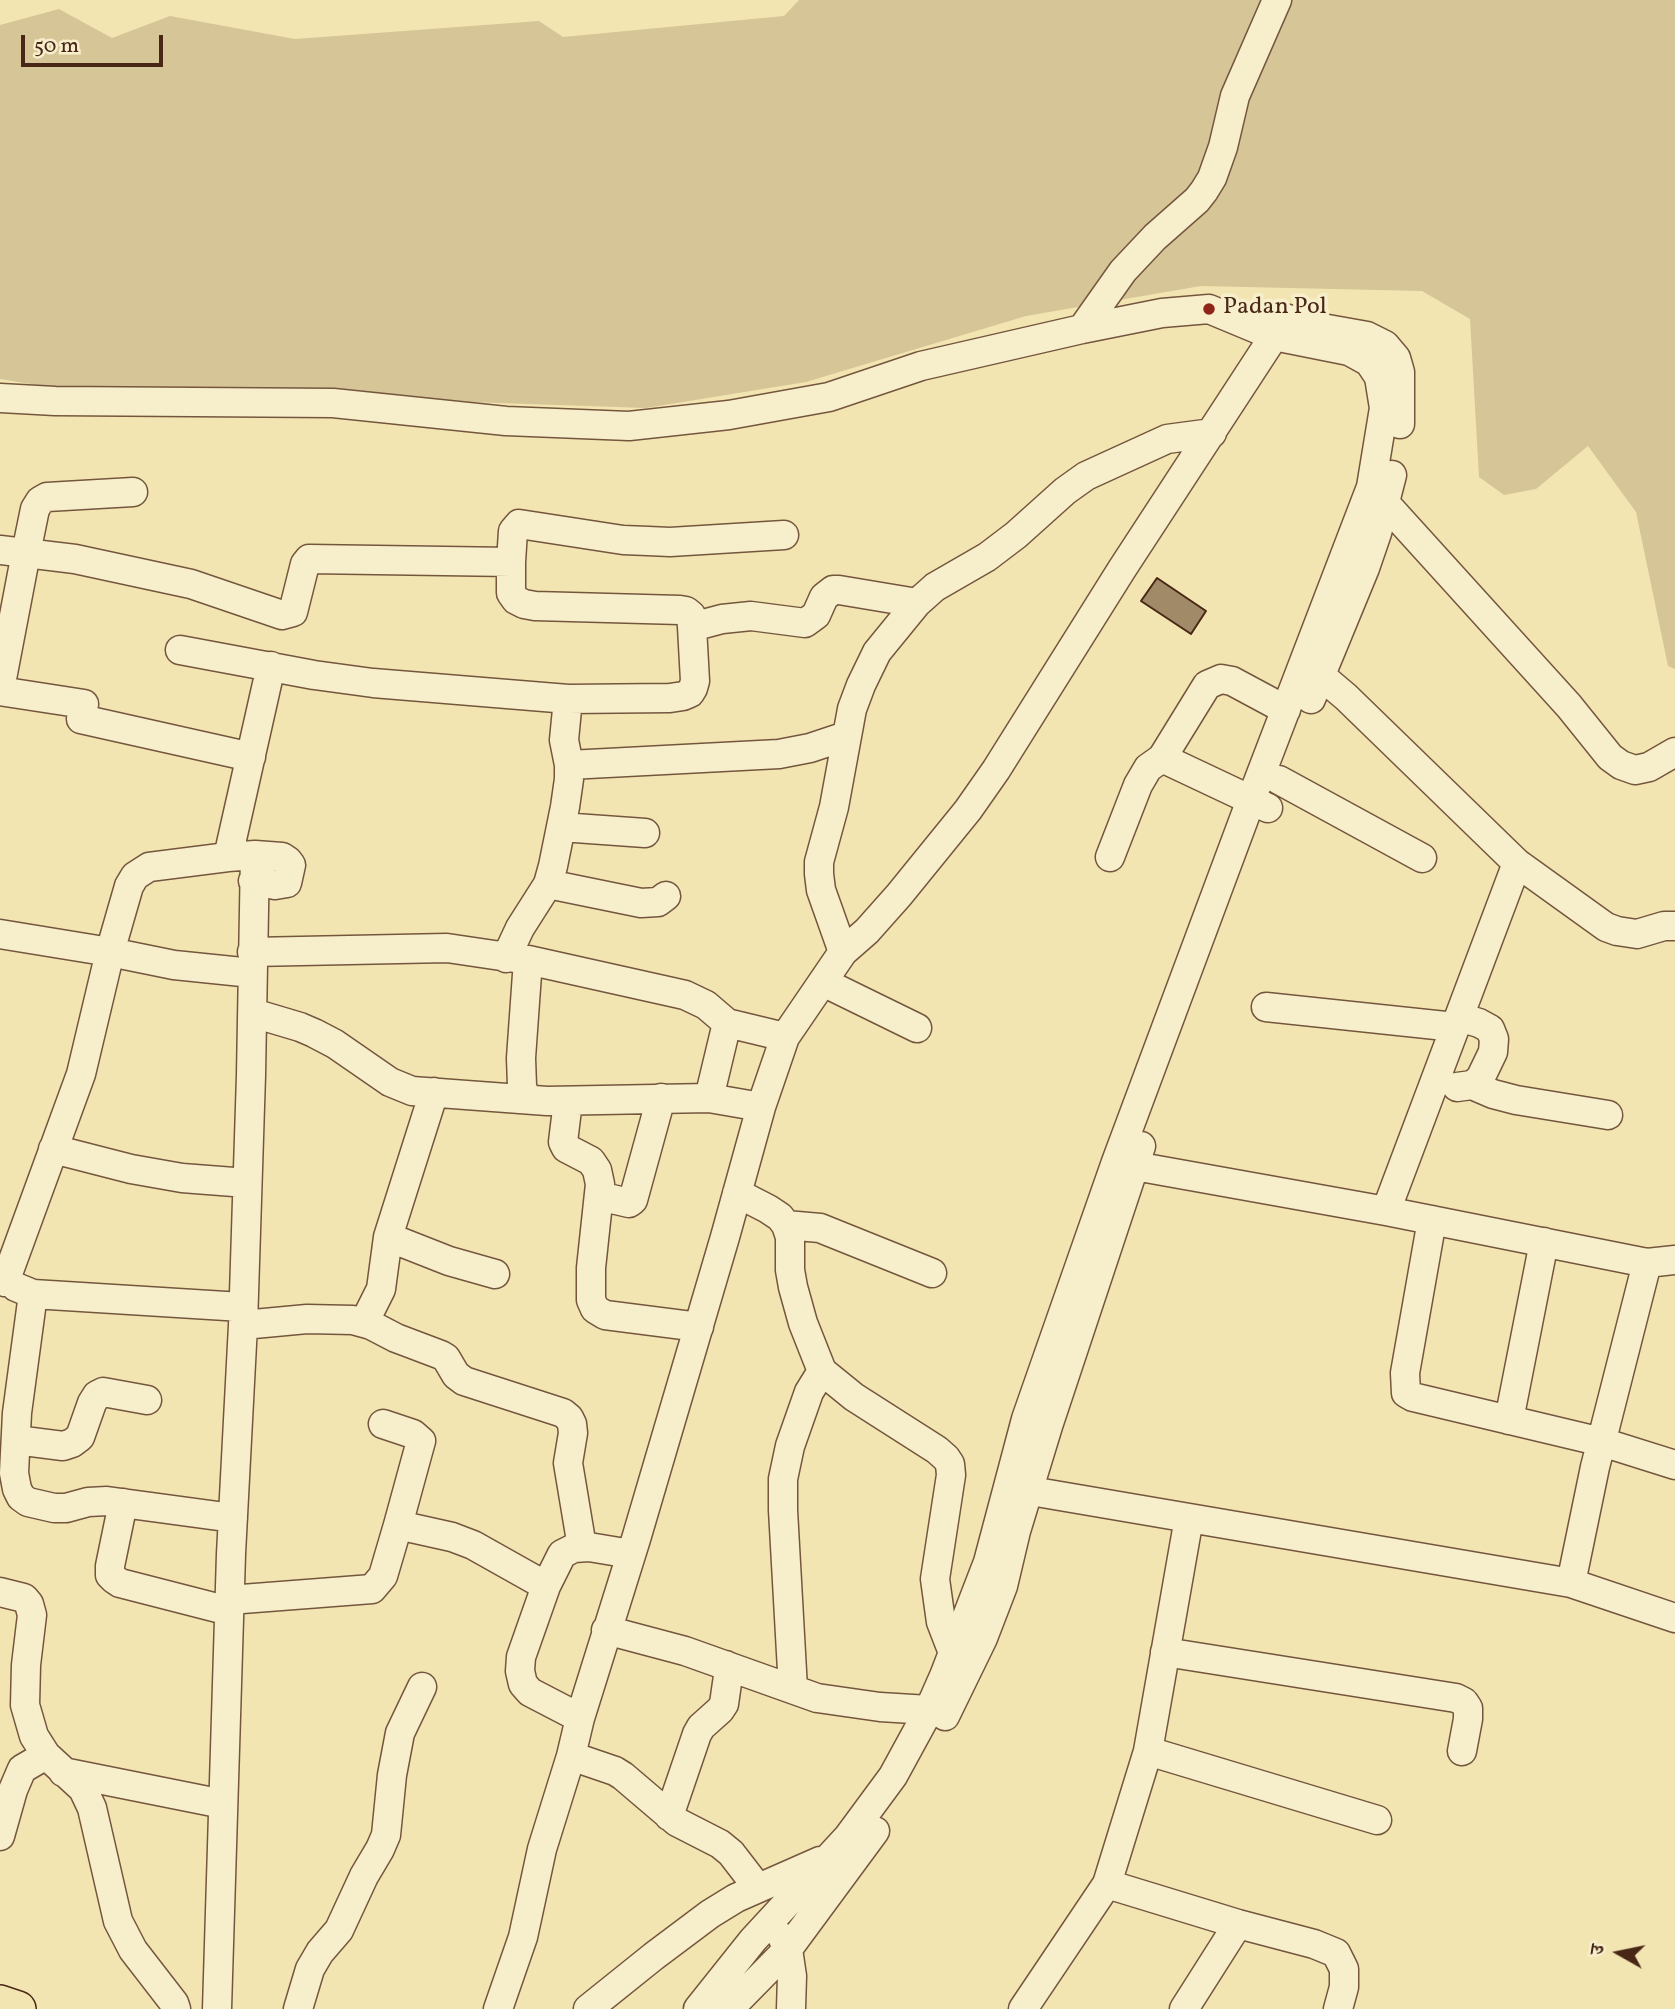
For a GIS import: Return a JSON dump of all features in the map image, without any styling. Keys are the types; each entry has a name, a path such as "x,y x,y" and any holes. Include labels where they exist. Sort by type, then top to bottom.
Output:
{"main road":[{"path":"0,2003 18,2009"}],"street":[{"path":"1082,329 1123,271 1205,191 1218,164 1235,96 1277,0"},
{"path":"0,398 94,402 333,403 506,421 629,426 729,415 829,397 921,366 1150,315 1209,309 1243,323 1322,328 1367,336 1385,345 1396,358 1401,372 1398,448 1286,710 1207,965 1125,1164 1121,1210 1079,1301 1049,1423 1018,1489 929,1710 893,1776 848,1837 753,1940 698,2009"},
{"path":"498,2009 523,1937 542,1849 580,1718 699,1327 761,1107 785,1037 844,952 899,895 982,790 1212,433 1275,326"},
{"path":"844,952 821,890 818,874 839,785 852,709 877,652 917,603 935,587 996,550 1086,476 1167,439 1212,433"},
{"path":"133,492 47,497 35,509 13,552 0,690 84,704 81,719 251,757"},
{"path":"1259,804 1279,779 1361,578 1377,533 1378,495"},
{"path":"1378,495 1569,706 1610,757 1635,770 1650,767 1675,752"},
{"path":"180,650 337,679 373,683 568,698 683,696 690,693 695,681 691,615 680,610 524,604 516,600 511,593 513,531 519,524 623,540 670,542 784,535"},
{"path":"13,552 75,559 191,584 282,615 293,612 305,564 309,559 511,562"},
{"path":"692,627 751,616 805,623 816,615 824,597 833,590 917,603"},
{"path":"217,2009 229,1606 253,1013 245,864 251,757 271,666"},
{"path":"1320,675 1517,863 1606,927 1637,934 1664,926 1675,926"},
{"path":"1110,857 1138,785 1149,768 1162,758 1207,685 1221,679 1232,681 1286,710"},
{"path":"526,1099 523,1086 517,959 520,928 548,884 554,866 569,765 564,740 568,698"},
{"path":"569,765 779,754 810,748 846,736"},
{"path":"1162,758 1259,804"},
{"path":"1279,779 1422,858"},
{"path":"561,827 645,833"},
{"path":"1386,1211 1517,863"},
{"path":"245,864 149,867 135,876 129,886 80,1074 3,1282 33,1294 242,1316 353,1320 441,1355 464,1381 563,1413 569,1418 573,1433 568,1463 582,1548"},
{"path":"548,884 641,903 658,902 666,896"},
{"path":"0,933 174,965 447,948 517,959 685,995 706,1005 727,1023 785,1037"},
{"path":"823,982 917,1028"},
{"path":"1266,1007 1479,1023 1490,1029 1494,1039 1493,1052 1480,1079 1472,1086 1464,1088 1434,1083"},
{"path":"253,1013 314,1033 390,1082 412,1091 568,1101 709,1098 761,1107"},
{"path":"709,1098 727,1023"},
{"path":"1472,1086 1516,1100 1608,1115"},
{"path":"364,1323 381,1289 388,1237 434,1092"},
{"path":"599,1196 629,1203 636,1196 661,1098"},
{"path":"568,1101 563,1142 566,1148 591,1161 597,1170 600,1184 591,1268 591,1300 595,1309 606,1315 699,1327"},
{"path":"53,1149 131,1169 182,1178 247,1183"},
{"path":"1125,1164 1386,1211 1647,1263 1675,1260"},
{"path":"737,1193 768,1209 786,1225 790,1237 793,1286 803,1323 822,1371 854,1396 937,1450 950,1464 951,1475 936,1579 941,1622 953,1653"},
{"path":"1432,1220 1405,1373 1406,1393 1413,1397 1602,1442 1675,1465"},
{"path":"786,1225 820,1228 932,1273"},
{"path":"388,1237 449,1261 495,1274"},
{"path":"1509,1420 1544,1242"},
{"path":"1571,1583 1602,1442 1647,1263"},
{"path":"33,1294 9,1393 16,1440 15,1473 21,1497 28,1502 54,1508 88,1502 123,1503 233,1518"},
{"path":"793,1689 783,1479 790,1446 809,1392 822,1371"},
{"path":"16,1440 63,1446 72,1443 80,1437 92,1403 97,1395 103,1392 147,1400"},
{"path":"123,1503 110,1566 110,1575 120,1583 229,1606 372,1589 383,1576 421,1441 413,1434 383,1424"},
{"path":"1018,1489 1571,1583 1675,1618"},
{"path":"730,2009 788,1950 894,1806 921,1763 983,1638 1003,1586 1016,1531 1018,1489"},
{"path":"1023,2009 1107,1884 1148,1751 1189,1518"},
{"path":"398,1525 463,1541 546,1586"},
{"path":"580,1718 530,1692 523,1684 520,1671 522,1657 546,1586 562,1555 574,1548 631,1554"},
{"path":"0,1592 24,1598 32,1615 25,1704 34,1737 55,1763 83,1789 92,1808 113,1906 123,1934 176,2009"},
{"path":"606,1630 685,1651 817,1698 880,1707 929,1710"},
{"path":"1165,1652 1456,1698 1468,1708 1462,1751"},
{"path":"669,1816 701,1727 724,1704 728,1676 726,1665"},
{"path":"298,2009 310,1969 320,1952 339,1930 386,1835 392,1775 400,1733 422,1686"},
{"path":"1148,1751 1377,1820"},
{"path":"571,1756 615,1771 677,1822 720,1844 736,1859 758,1888"},
{"path":"0,1836 4,1803 22,1769 55,1763 223,1804"},
{"path":"588,2009 710,1914 758,1888 831,1857"},
{"path":"1107,1884 1314,1944 1336,1953 1344,1969 1344,1987 1338,2009"},
{"path":"773,1919 788,1950 792,1976 791,2009"},
{"path":"1184,2009 1238,1924"},
{"path":"753,1940 763,1975 762,2009"}],"shaded area":[{"path":"799,0 1675,0 1675,669 1668,666 1636,512 1588,446 1536,489 1504,495 1479,477 1470,319 1422,291 1201,286 1026,316 806,382 646,408 55,388 0,379 0,25 59,9 112,38 170,16 295,39 539,21 563,37 784,16"}],"building":[{"path":"1157,578 1206,611 1191,634 1141,601"}],"place":[{"name":"Padan Pol","path":"1209,309"}]}
